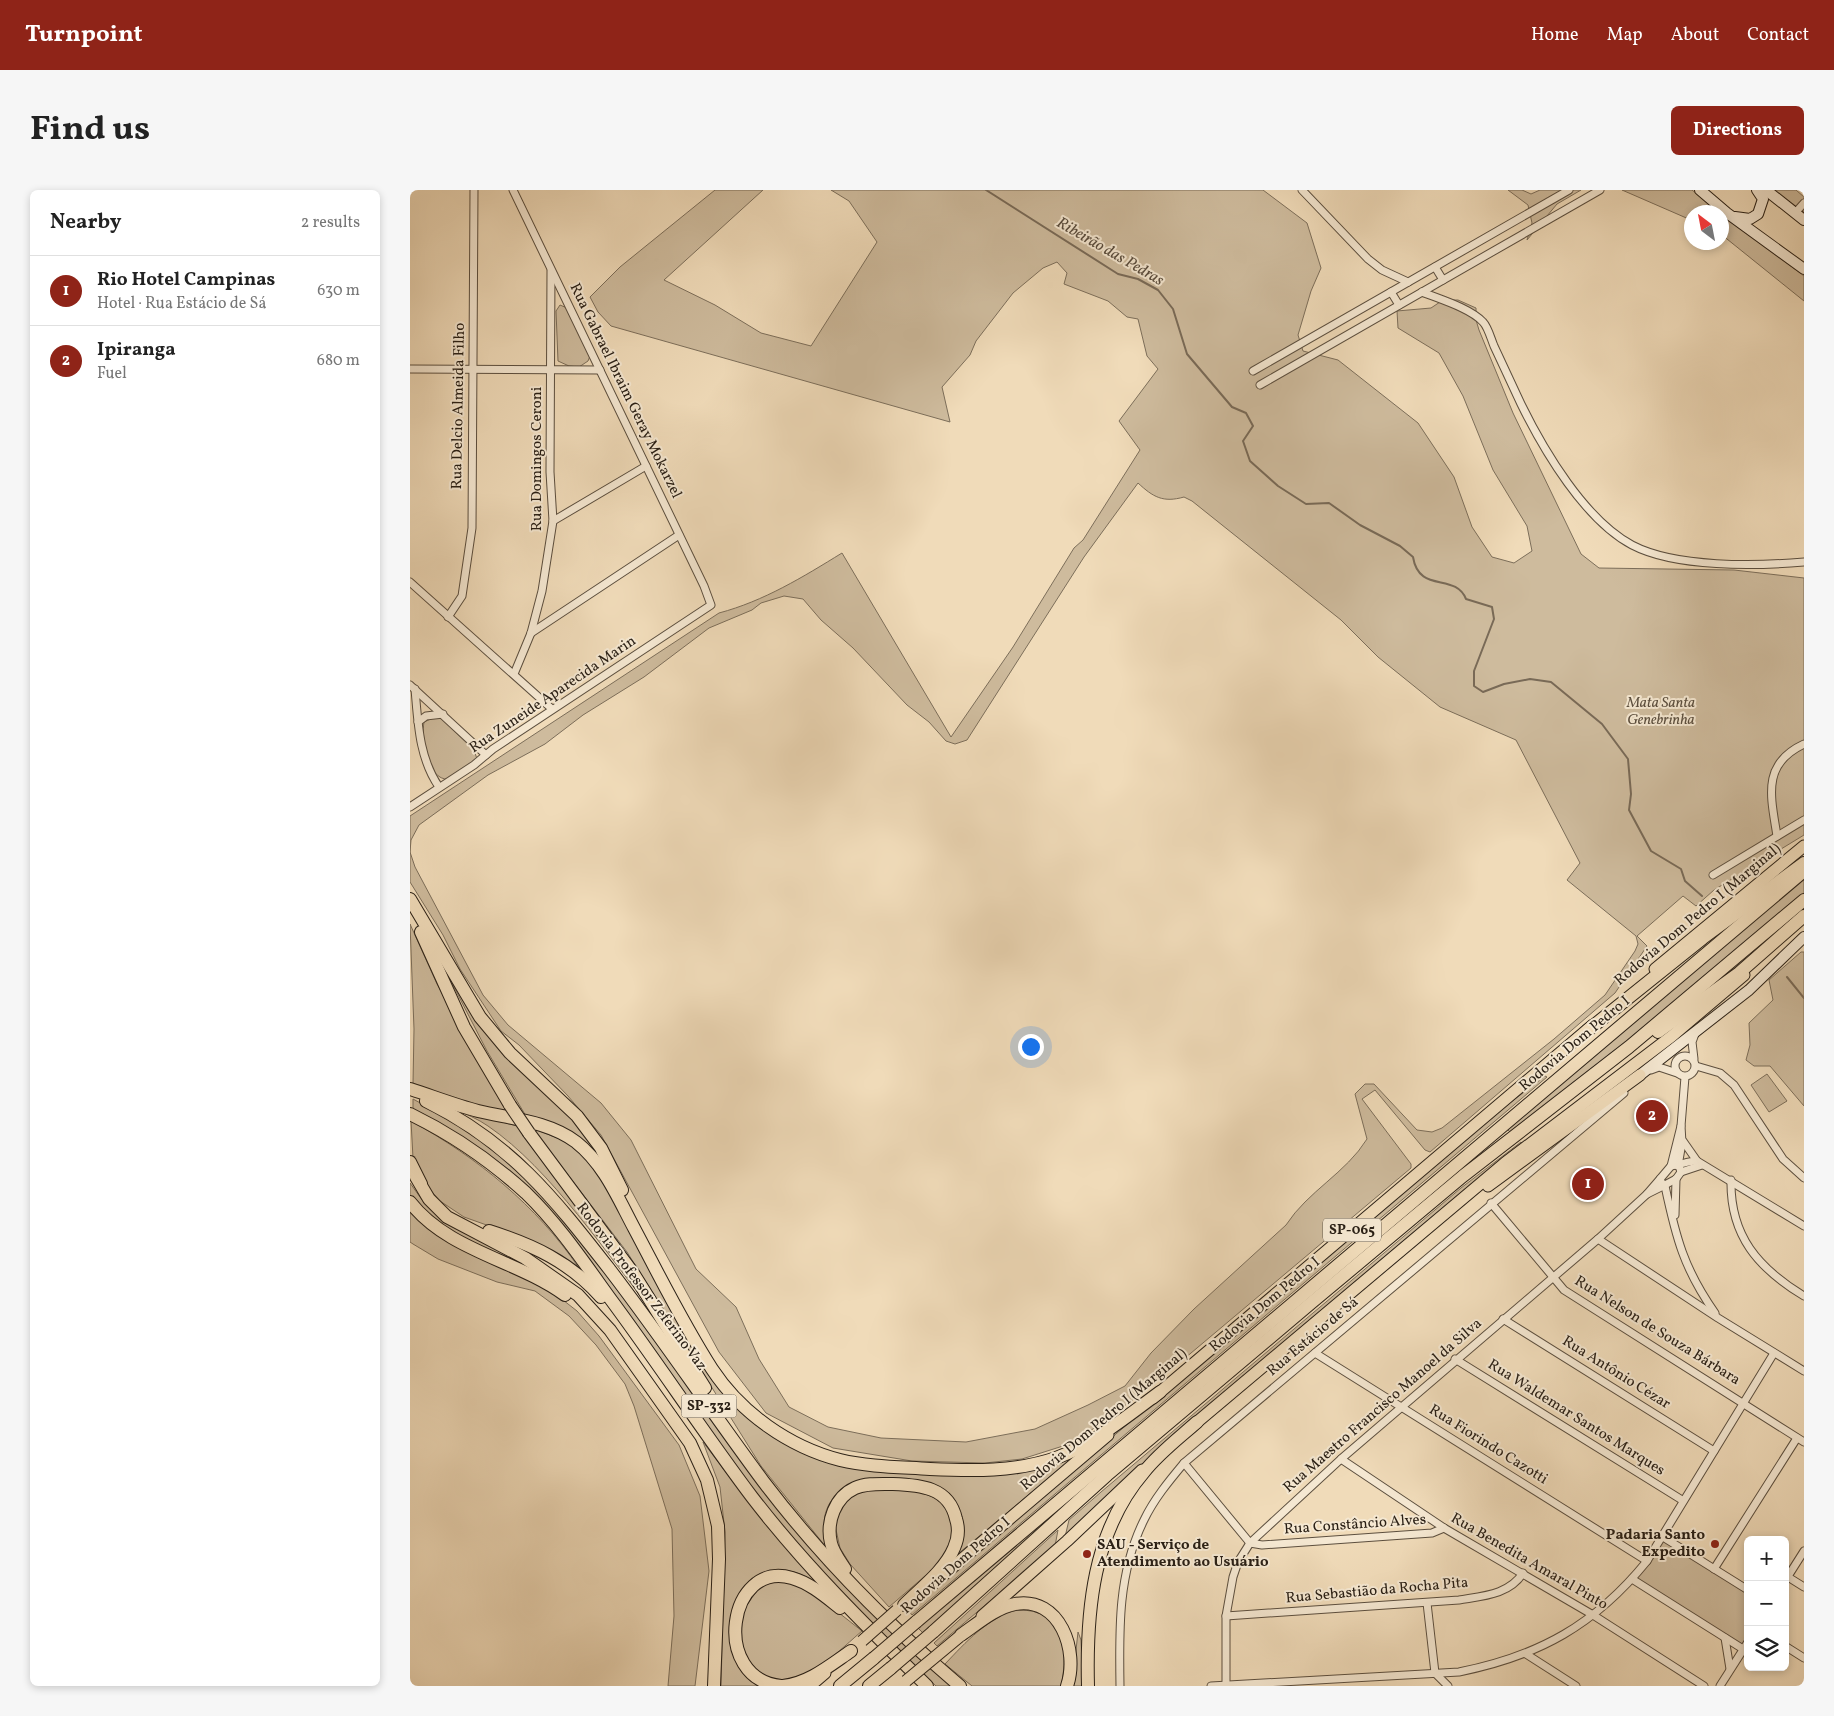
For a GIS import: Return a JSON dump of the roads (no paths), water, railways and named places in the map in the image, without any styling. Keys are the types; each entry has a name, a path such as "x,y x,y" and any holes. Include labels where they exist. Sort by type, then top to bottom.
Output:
{"highway":[{"name":"Rodovia Dom Pedro I (Marginal)","path":"810,1686 1587,1031 1688,940 1804,846"},
{"path":"1587,1031 1703,938 1804,862"},
{"name":"Rodovia Dom Pedro I","path":"840,1686 1804,871"},
{"path":"410,898 480,1017 510,1052 577,1116 601,1148 677,1308"},
{"name":"Rodovia Dom Pedro I","path":"869,1686 934,1632 1108,1474 1462,1176 1594,1076 1804,900"},
{"path":"410,909 464,1027 510,1105 633,1273 696,1371 747,1459"},
{"path":"1594,1076 1726,983 1804,917"},
{"name":"SP-065","path":"960,1636 1067,1540 1128,1482 1197,1422 1505,1163 1692,1020 1764,957 1804,917"},
{"path":"1414,1240 1640,1076"},
{"path":"410,1089 477,1111 544,1126 577,1143 591,1156 612,1186 713,1371 741,1404 770,1428 811,1450 842,1460 948,1470 1020,1468 1058,1457 1077,1449 1160,1392"},
{"name":"Rodovia Professor Zeferino Vaz","path":"410,1093 465,1123 492,1141 527,1170 556,1202 643,1314 747,1459 810,1540 860,1592 960,1686"},
{"name":"Rodovia Professor Zeferino Vaz","path":"410,1114 492,1165 526,1194 574,1250 678,1396 778,1529 826,1584 928,1686"},
{"path":"410,1162 416,1177 429,1199 447,1218 525,1258 578,1296 610,1330 663,1404 699,1461 707,1480 717,1519 719,1559 714,1686"},
{"path":"416,1177 437,1204 455,1218 551,1255 579,1274 605,1302 678,1396"},
{"path":"410,1202 446,1233 542,1280 570,1299 593,1319 663,1404"},
{"path":"1088,1686 1094,1583 1102,1551 1118,1508 1144,1472 1197,1422"},
{"path":"860,1592 831,1544 830,1518 835,1508 848,1492 867,1484 924,1486 942,1495 949,1501 959,1528 954,1549 942,1566 901,1608"},
{"path":"851,1651 809,1679 782,1686 763,1682 748,1672 740,1660 737,1648 738,1611 749,1588 759,1581 782,1576 804,1582 883,1642"},
{"path":"903,1683 960,1636 1004,1607 1025,1603 1046,1610 1059,1622 1068,1637 1070,1672 1067,1686"},
{"path":"946,1674 967,1686"}],"main road":[{"path":"1700,190 1718,205"},
{"path":"1729,214 1743,219 1750,219 1758,214 1763,199 1757,190"},
{"path":"1766,190 1804,220"},
{"path":"1729,214 1804,269"},
{"path":"1640,1076 1697,1029 1749,990 1804,937"},
{"path":"1792,948 1804,946"}],"street":[{"name":"Rua Delcio Almeida Filho","path":"448,617 462,596 472,528 474,190"},
{"name":"Rua Gabrael Ibraim Geray Mokarzel","path":"513,190 680,535 711,605"},
{"path":"1302,190 1368,259 1382,270 1408,282"},
{"path":"1253,371 1569,190"},
{"path":"1260,384 1600,190"},
{"path":"1795,213 1804,203"},
{"path":"1435,267 1443,280"},
{"name":"Rua Domingos Ceroni","path":"514,674 531,634 542,591 553,521 550,472 551,269"},
{"path":"1391,292 1398,305"},
{"path":"1422,292 1461,308 1483,322 1525,412 1549,453 1585,506 1609,529 1633,545 1657,553 1703,562 1775,564 1804,562"},
{"path":"551,303 558,300 566,300"},
{"path":"410,369 600,370"},
{"path":"553,521 646,466"},
{"path":"531,634 680,535"},
{"path":"410,582 552,710"},
{"name":"Rua Zuneide Aparecida Marin","path":"410,807 711,605"},
{"path":"412,687 486,755"},
{"path":"412,687 421,745 439,787"},
{"path":"418,722 426,716 443,714"},
{"path":"1777,836 1770,795 1776,768 1794,748 1804,744"},
{"path":"1713,875 1804,820"},
{"path":"1640,1076 1659,1067 1686,1076 1693,1073 1695,1063 1692,1042 1697,1029"},
{"path":"1677,1073 1675,1064 1678,1059 1686,1056 1695,1063 1720,1073 1734,1085 1783,1159 1804,1178"},
{"name":"Rua Estácio de Sá","path":"1120,1686 1119,1632 1128,1566 1144,1520 1161,1491 1184,1463 1491,1203 1567,1142 1634,1084 1640,1076"},
{"path":"1678,1167 1686,1076"},
{"path":"1676,1231 1676,1179 1682,1139 1681,1126"},
{"path":"1682,1139 1697,1161"},
{"path":"1678,1167 1689,1161 1697,1161 1732,1180 1804,1226"},
{"path":"1678,1167 1705,1165"},
{"name":"Rua Maestro Francisco Manoel da Silva","path":"1226,1685 1226,1616 1233,1577 1238,1562 1250,1543 1341,1459 1402,1408 1455,1359 1598,1239 1647,1194 1663,1184 1678,1167"},
{"path":"1676,1179 1663,1184 1676,1231 1688,1270 1718,1318"},
{"path":"1732,1180 1734,1216 1743,1239 1756,1258 1777,1278 1804,1296"},
{"name":"Rua Nelson de Souza Bárbara","path":"1491,1203 1564,1290 1804,1442"},
{"path":"1598,1239 1718,1318 1804,1370"},
{"name":"Rua Antônio Cézar","path":"1503,1319 1714,1451"},
{"name":"Rua Fiorindo Cazotti","path":"1315,1353 1647,1561"},
{"path":"1211,1686 1459,1672 1490,1666 1526,1654 1568,1632 1593,1615 1632,1579 1647,1561 1663,1537 1682,1500 1745,1403 1774,1353"},
{"name":"Rua Waldemar Santos Marques","path":"1455,1359 1682,1500"},
{"path":"1714,1569 1797,1438"},
{"name":"Rua Benedita Amaral Pinto","path":"1341,1459 1444,1528 1593,1615 1704,1686"},
{"path":"1184,1463 1250,1543"},
{"name":"Rua Constâncio Alves","path":"1250,1543 1262,1545 1432,1533 1444,1528"},
{"path":"1663,1537 1744,1588"},
{"path":"1789,1576 1804,1551"},
{"name":"Rua Sebastião da Rocha Pita","path":"1226,1616 1427,1603 1494,1594 1514,1585 1523,1573"},
{"path":"1632,1579 1743,1649 1720,1686"},
{"path":"1789,1580 1804,1587"},
{"path":"1427,1603 1435,1673 1448,1686"},
{"path":"1726,1638 1730,1670"},
{"path":"1789,1649 1804,1658"},
{"path":"1526,1654 1576,1686"}],"waterway":[{"name":"Ribeirão das Pedras","path":"986,190 1118,274 1138,279 1158,290 1173,309 1187,354 1232,407 1246,413 1253,426 1243,441 1250,461 1278,486 1306,504 1329,503 1360,525 1400,546 1413,557 1422,575 1454,586 1461,591 1466,599 1492,607 1494,619 1474,671 1474,686 1483,692 1504,684 1530,679 1551,682 1602,724 1628,759 1631,794 1629,810 1651,851 1681,869 1685,881 1702,896"},
{"name":"Ribeirão das Pedras","path":"1787,977 1804,998"}],"place":[{"name":"Ipiranga","path":"1652,1116"},
{"name":"Rio Hotel Campinas","path":"1588,1184"},
{"name":"Padaria Santo Expedito","path":"1715,1544"},
{"name":"SAU - Serviço de Atendimento ao Usuário","path":"1087,1554"}],"park label":[{"name":"Mata Santa Genebrinha","path":"1661,712"}]}
